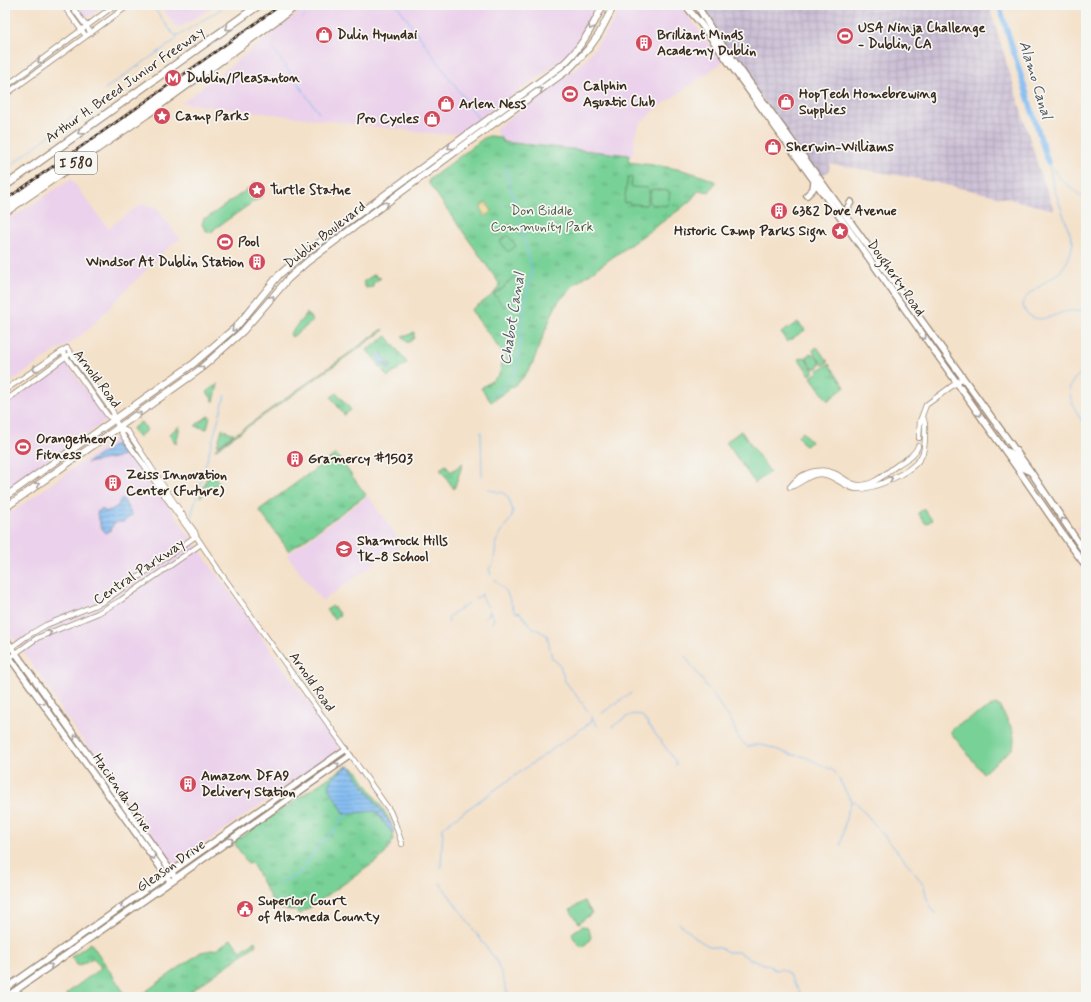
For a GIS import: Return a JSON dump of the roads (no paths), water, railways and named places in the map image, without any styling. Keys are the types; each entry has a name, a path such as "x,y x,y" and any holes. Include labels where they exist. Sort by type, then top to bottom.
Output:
{"highway":[{"name":"Arthur H. Breed Junior Freeway","path":"5,186 259,5"},
{"name":"I 580","path":"5,205 138,113 288,5"},
{"name":"I 580","path":"5,212 147,114 298,5"}],"main road":[{"name":"Dublin Boulevard","path":"5,497 193,364 237,326 279,275 301,256 561,66 578,48 597,18 603,5"},
{"name":"Dublin Boulevard","path":"5,508 120,428 198,371 244,331 288,279 307,262 569,69 586,52 599,34 614,5"},
{"name":"Dougherty Road","path":"685,5 814,182 1083,560"},
{"name":"Dougherty Road","path":"697,5 713,32 1031,472 1086,552"},
{"path":"714,44 719,45 729,54"},
{"path":"569,69 569,64 579,53 578,48"},
{"path":"747,89 751,90 758,99 764,103"},
{"path":"806,195 813,190 814,182"},
{"path":"847,217 848,207 852,202"},
{"path":"1004,449 1013,455 1024,470 1031,472"},
{"name":"Hacienda Drive","path":"5,638 172,872 173,879"},
{"name":"Hacienda Drive","path":"5,651 7,659 54,718 166,876 173,879"},
{"path":"54,718 62,718"},
{"name":"Gleason Drive","path":"5,989 346,749"},
{"name":"Gleason Drive","path":"6,997 350,756"}],"street":[{"path":"63,5 86,36"},
{"path":"71,5 91,33"},
{"path":"5,87 115,5"},
{"path":"5,95 129,5"},
{"name":"Arnold Road","path":"115,420 108,416 62,351 67,348 113,412 115,420 120,428 128,432 177,508 195,532 201,544 390,811 396,823 402,844"},
{"path":"5,390 62,351"},
{"path":"5,401 71,353"},
{"path":"919,438 920,422 926,405 963,378"},
{"path":"918,446 914,453 875,482 858,485 850,483 829,471 820,470 806,474 790,486 795,485 810,476 820,474 832,477 851,487 864,489 900,475 915,464 922,456 924,449 925,422 922,417"},
{"name":"Central Parkway","path":"5,651 46,625 103,602 196,536"},
{"name":"Central Parkway","path":"7,659 37,638 98,613 116,603 201,544"},
{"path":"1083,560 1086,552"}],"water":[{"path":"382,352 385,361 391,367 388,370 386,367 387,365 386,364 383,366 377,357"},
{"path":"116,444 124,456 87,463"},
{"path":"123,499 132,515 123,522 113,524 111,530 106,533 100,526 97,514 98,511 102,509 107,512 118,506 120,500"},
{"path":"350,766 394,829 391,832 376,811 343,814 340,804 331,793 330,786 335,776"}],"waterway":[{"name":"Chabot Canal","path":"152,5 173,34 176,35 181,34 227,5"},
{"name":"Chabot Canal","path":"397,5 478,118"},
{"name":"Alamo Canal","path":"999,5 1048,162"},
{"path":"302,19 305,16"},
{"path":"105,89 177,39 177,36"},
{"path":"273,49 319,113"},
{"path":"5,170 82,110"},
{"path":"1048,162 1054,188 1073,242 1067,262 1060,272 1029,294 1022,303 1026,313 1031,317 1041,319 1067,311 1086,313"},
{"path":"1048,162 1059,178 1086,200"},
{"name":"Chabot Canal","path":"490,396 515,373 517,368 525,304 532,271 505,166"},
{"path":"1086,370 1079,375 1070,386 1070,396 1074,407 1086,427"},
{"path":"198,528 191,519 192,513 225,396"},
{"name":"Chabot Canal","path":"481,432 482,476"},
{"name":"Chabot Canal","path":"488,488 490,490 503,493 508,497 513,511 511,519 504,527 496,542 494,562 489,569 491,575"},
{"path":"187,514 191,518"},
{"name":"Chabot Canal","path":"495,580 506,591 515,612 520,613 532,627 547,635 552,658 560,665 565,681 588,711"},
{"path":"475,599 483,594"},
{"path":"481,595 494,619 492,623"},
{"path":"449,623 448,619 450,616 468,604"},
{"path":"486,617 490,613"},
{"path":"685,656 732,722 738,736 744,744 748,747 758,745 770,747 793,755 804,756 833,770 836,774"},
{"path":"602,713 631,693"},
{"path":"612,727 631,715 635,714 643,717 676,762 676,765"},
{"name":"Chabot Canal","path":"591,715 597,726"},
{"path":"441,868 443,828 448,823 591,722 592,718"},
{"path":"839,779 851,801 856,802 912,869"},
{"path":"841,845 847,812 851,801"},
{"path":"278,883 297,875 303,869 318,846 337,828 342,817 347,816 348,812"},
{"path":"915,873 924,886 927,899 935,914"},
{"path":"440,883 497,962 509,997"},
{"path":"679,923 700,941 709,946 720,948 728,952 738,952 754,961 768,965 775,970 781,969 788,973 803,997"}],"railway":[{"path":"5,200 281,5"}],"place":[{"name":"Dulin Hyundai","path":"324,35"},
{"name":"USA Ninja Challenge - Dublin, CA","path":"845,36"},
{"name":"Brilliant Minds Academy Dublin","path":"644,43"},
{"name":"Dublin/Pleasanton","path":"173,78"},
{"name":"Calphin Aquatic Club","path":"570,94"},
{"name":"HopTech Homebrewing Supplies","path":"786,102"},
{"name":"Arlen Ness","path":"446,104"},
{"name":"Camp Parks","path":"162,116"},
{"name":"Pro Cycles","path":"432,119"},
{"name":"Sherwin-Williams","path":"773,147"},
{"name":"Turtle Statue","path":"257,190"},
{"name":"6382 Dove Avenue","path":"779,211"},
{"name":"Historic Camp Parks Sign","path":"840,231"},
{"name":"Pool","path":"225,242"},
{"name":"Windsor At Dublin Station","path":"257,262"},
{"name":"Orangetheory Fitness","path":"23,447"},
{"name":"Gramercy #1503","path":"295,459"},
{"name":"Zeiss Innovation Center (Future)","path":"113,483"},
{"name":"Shamrock Hills TK-8 School","path":"344,549"},
{"name":"Amazon DFA9 Delivery Station","path":"188,784"},
{"name":"Superior Court of Alameda County","path":"245,909"}],"park label":[{"name":"Don Biddle Community Park","path":"542,220"}]}
